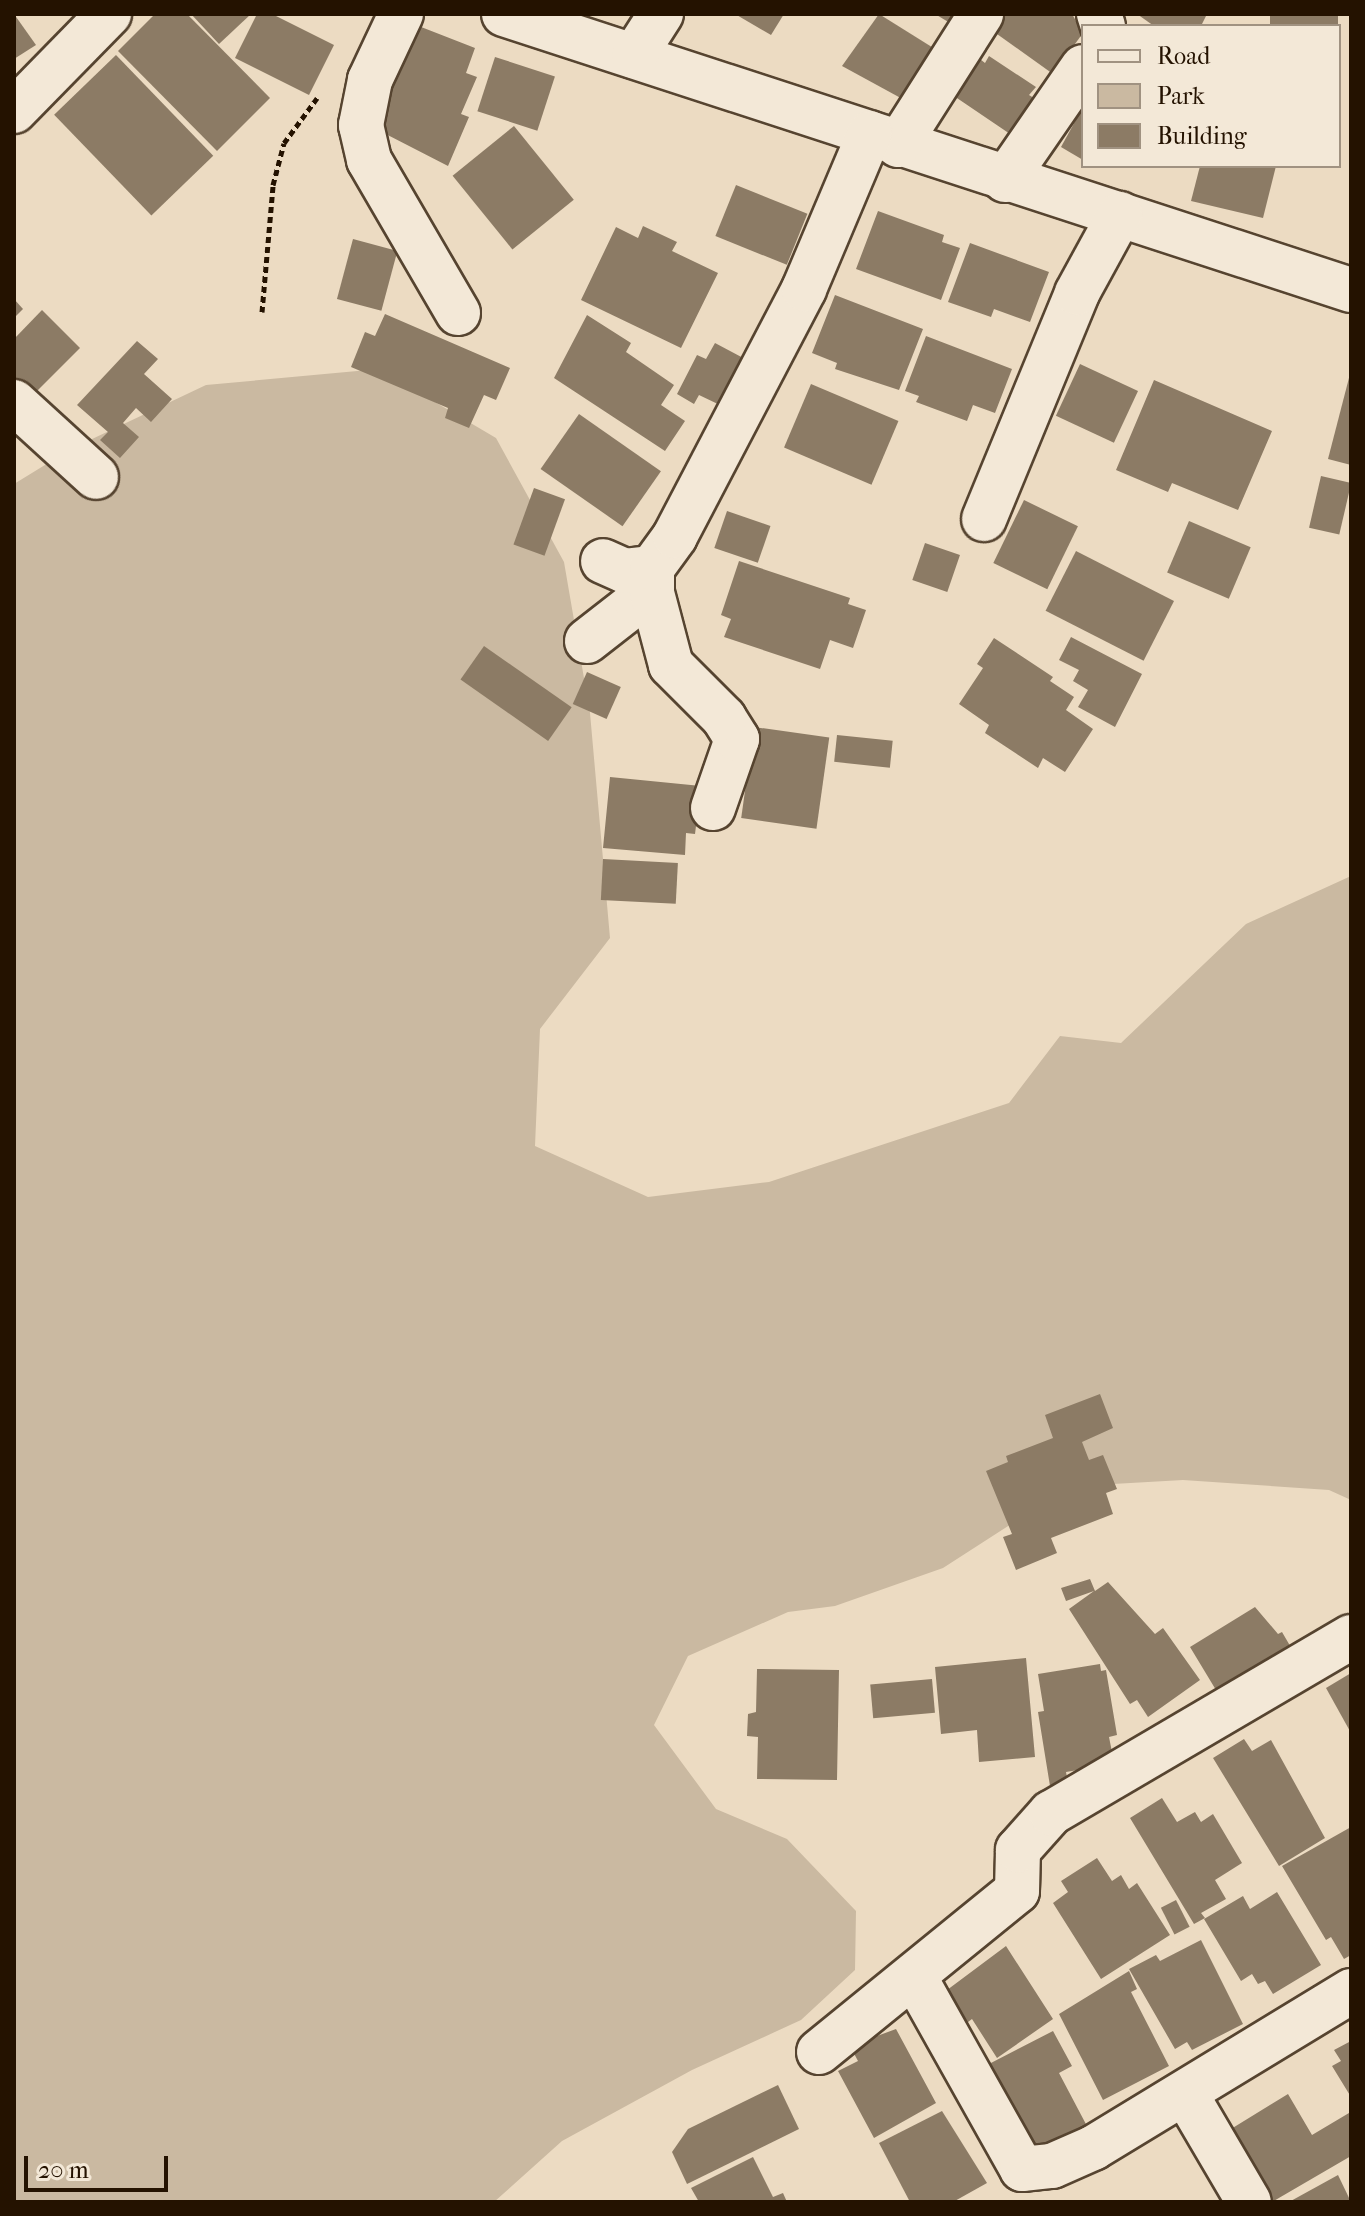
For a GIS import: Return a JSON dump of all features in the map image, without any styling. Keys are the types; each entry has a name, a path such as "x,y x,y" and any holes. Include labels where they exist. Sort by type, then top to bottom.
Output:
{"street":[{"path":"14,111 109,14"},
{"path":"401,14 370,80 361,125 369,160 458,313"},
{"path":"504,14 1005,180 1120,214 1351,290"},
{"path":"634,56 661,14"},
{"path":"587,641 637,602 652,568 675,536 884,139 981,14"},
{"path":"1005,180 1081,70"},
{"path":"984,519 1077,293 1120,214"},
{"path":"14,402 96,477"},
{"path":"603,561 625,571 652,568"},
{"path":"652,568 652,593 671,665 724,718 737,739 713,808"},
{"path":"819,2052 915,1978 1017,1891 1018,1850 1051,1813 1351,1637"},
{"path":"915,1978 1022,2169 1052,2166 1093,2148 1351,1991"},
{"path":"1185,2093 1249,2202"}],"path":[{"path":"262,312 273,185 284,143 322,89"}],"green space":[{"path":"379,369 496,438 564,562 590,713 610,938 540,1029 535,1146 648,1197 769,1182 1009,1103 1060,1036 1121,1043 1246,924 1351,876 1351,1500 1329,1490 1183,1480 1113,1484 1019,1519 943,1568 835,1606 788,1612 688,1656 654,1725 716,1809 787,1839 856,1911 855,1970 801,2020 692,2070 562,2141 494,2202 14,2202 14,484 71,449 206,385"}],"building":[{"path":"14,14 36,45 14,59"},
{"path":"155,14 187,14 270,98 217,151 118,51"},
{"path":"191,14 251,14 219,44"},
{"path":"257,14 272,14 334,45 309,95 235,58"},
{"path":"735,14 784,14 771,35"},
{"path":"879,14 935,49 908,102 842,66"},
{"path":"935,14 955,14 950,23"},
{"path":"1001,14 1072,14 1081,36 1053,74 990,29"},
{"path":"1137,14 1207,14 1202,24 1151,24"},
{"path":"1270,14 1338,14 1338,24 1270,24"},
{"path":"416,25 475,48 466,73 477,77 461,114 469,117 448,166 376,129"},
{"path":"116,55 213,156 151,215 54,115"},
{"path":"976,56 985,63 989,56 1036,87 1029,95 1037,100 1013,136 951,94"},
{"path":"495,57 555,76 537,131 477,111"},
{"path":"1081,111 1081,159 1061,147"},
{"path":"514,126 574,200 512,250 453,176"},
{"path":"1199,168 1276,168 1263,218 1191,201"},
{"path":"736,185 807,214 787,265 715,236"},
{"path":"878,211 944,235 942,242 960,248 941,300 856,269"},
{"path":"643,226 677,242 672,251 718,273 681,348 581,300 616,227 638,238"},
{"path":"353,239 397,251 381,311 337,299"},
{"path":"970,243 1049,272 1030,322 994,309 991,317 948,302"},
{"path":"835,295 923,329 899,390 835,369 837,363 812,353"},
{"path":"14,299 23,309 14,318"},
{"path":"42,310 80,348 28,400 14,386 14,339"},
{"path":"385,314 510,368 496,400 484,395 469,428 445,418 448,408 351,367 365,332 375,336"},
{"path":"587,315 631,343 626,352 674,385 661,405 685,421 665,451 554,378"},
{"path":"926,336 1012,369 995,413 973,405 967,421 916,402 919,396 905,391"},
{"path":"137,341 158,359 144,374 172,399 151,422 136,408 123,423 139,437 120,458 100,440 108,432 77,405"},
{"path":"715,343 747,360 722,406 699,395 694,404 677,394 697,355 706,359"},
{"path":"1080,364 1138,391 1114,443 1056,416"},
{"path":"1351,374 1351,465 1328,459"},
{"path":"1154,380 1272,431 1238,510 1172,483 1168,492 1116,470"},
{"path":"811,384 898,421 871,485 784,448"},
{"path":"579,414 661,471 622,526 541,469"},
{"path":"1321,476 1351,483 1339,535 1309,528"},
{"path":"534,488 565,499 544,556 513,544"},
{"path":"1024,500 1078,526 1047,589 993,563"},
{"path":"727,511 770,526 758,563 714,548"},
{"path":"1189,521 1251,547 1229,599 1167,573"},
{"path":"925,543 960,555 947,592 912,580"},
{"path":"1076,551 1174,601 1144,661 1046,611"},
{"path":"739,561 850,598 848,604 866,610 853,648 830,640 820,669 724,637 731,619 721,615"},
{"path":"1071,637 1142,674 1115,727 1078,707 1088,690 1073,681 1079,670 1059,660"},
{"path":"994,638 1053,677 1050,681 1074,697 1066,710 1093,729 1065,772 1043,758 1038,768 985,733 989,725 959,704 983,668 977,664"},
{"path":"484,646 572,707 548,741 460,680"},
{"path":"587,672 621,687 607,719 573,704"},
{"path":"754,727 829,738 816,829 741,818"},
{"path":"837,735 893,741 890,768 834,762"},
{"path":"610,777 701,786 695,834 686,833 685,855 603,848"},
{"path":"603,859 678,863 676,904 601,900"},
{"path":"1100,1394 1113,1428 1082,1442 1089,1460 1103,1455 1117,1489 1106,1493 1113,1514 1051,1538 1057,1553 1016,1570 1003,1537 1012,1534 986,1471 1008,1462 1006,1456 1053,1438 1045,1415"},
{"path":"1090,1579 1095,1591 1108,1582 1155,1634 1163,1628 1200,1680 1148,1717 1137,1700 1130,1704 1069,1609 1094,1591 1066,1601 1061,1588"},
{"path":"1255,1607 1278,1634 1282,1632 1296,1656 1222,1700 1190,1647"},
{"path":"1026,1658 1035,1757 979,1762 977,1730 941,1734 935,1667"},
{"path":"1100,1664 1101,1671 1106,1670 1117,1735 1109,1737 1113,1757 1108,1765 1066,1772 1068,1783 1050,1786 1038,1712 1044,1711 1038,1674"},
{"path":"757,1669 839,1670 837,1780 757,1779 758,1737 747,1736 748,1714 756,1712"},
{"path":"1351,1673 1351,1733 1326,1688"},
{"path":"932,1679 935,1713 873,1718 870,1684"},
{"path":"1244,1739 1252,1751 1271,1740 1325,1838 1279,1866 1213,1758"},
{"path":"1162,1798 1177,1822 1195,1812 1201,1822 1213,1814 1242,1863 1215,1880 1226,1899 1201,1913 1205,1918 1194,1924 1130,1818"},
{"path":"1351,1827 1351,1955 1344,1959 1331,1937 1326,1940 1282,1866"},
{"path":"1097,1858 1112,1881 1121,1875 1129,1889 1137,1883 1170,1935 1101,1979 1053,1903 1068,1892 1061,1881"},
{"path":"1277,1892 1321,1965 1273,1994 1265,1981 1258,1984 1252,1974 1241,1981 1204,1919 1243,1896 1250,1909"},
{"path":"1176,1900 1190,1927 1174,1934 1161,1908"},
{"path":"1201,1940 1243,2024 1192,2050 1187,2042 1175,2049 1129,1969 1156,1955 1160,1961"},
{"path":"1006,1946 1053,2019 997,2058 972,2019 960,2028 939,1996"},
{"path":"1129,1971 1137,1989 1131,1992 1169,2066 1103,2100 1059,2014"},
{"path":"896,2029 936,2103 874,2138 838,2071 858,2061 850,2046"},
{"path":"1053,2031 1072,2066 1059,2073 1088,2128 1035,2155 987,2065"},
{"path":"1351,2041 1351,2097 1332,2066 1341,2061 1334,2050"},
{"path":"778,2085 799,2129 687,2184 672,2152 688,2129"},
{"path":"1288,2094 1312,2135 1349,2113 1351,2156 1272,2202 1231,2129"},
{"path":"942,2111 987,2183 953,2202 910,2202 879,2143"},
{"path":"753,2157 773,2197 783,2193 787,2202 699,2202 691,2188"},
{"path":"1338,2175 1351,2202 1289,2202"}]}
